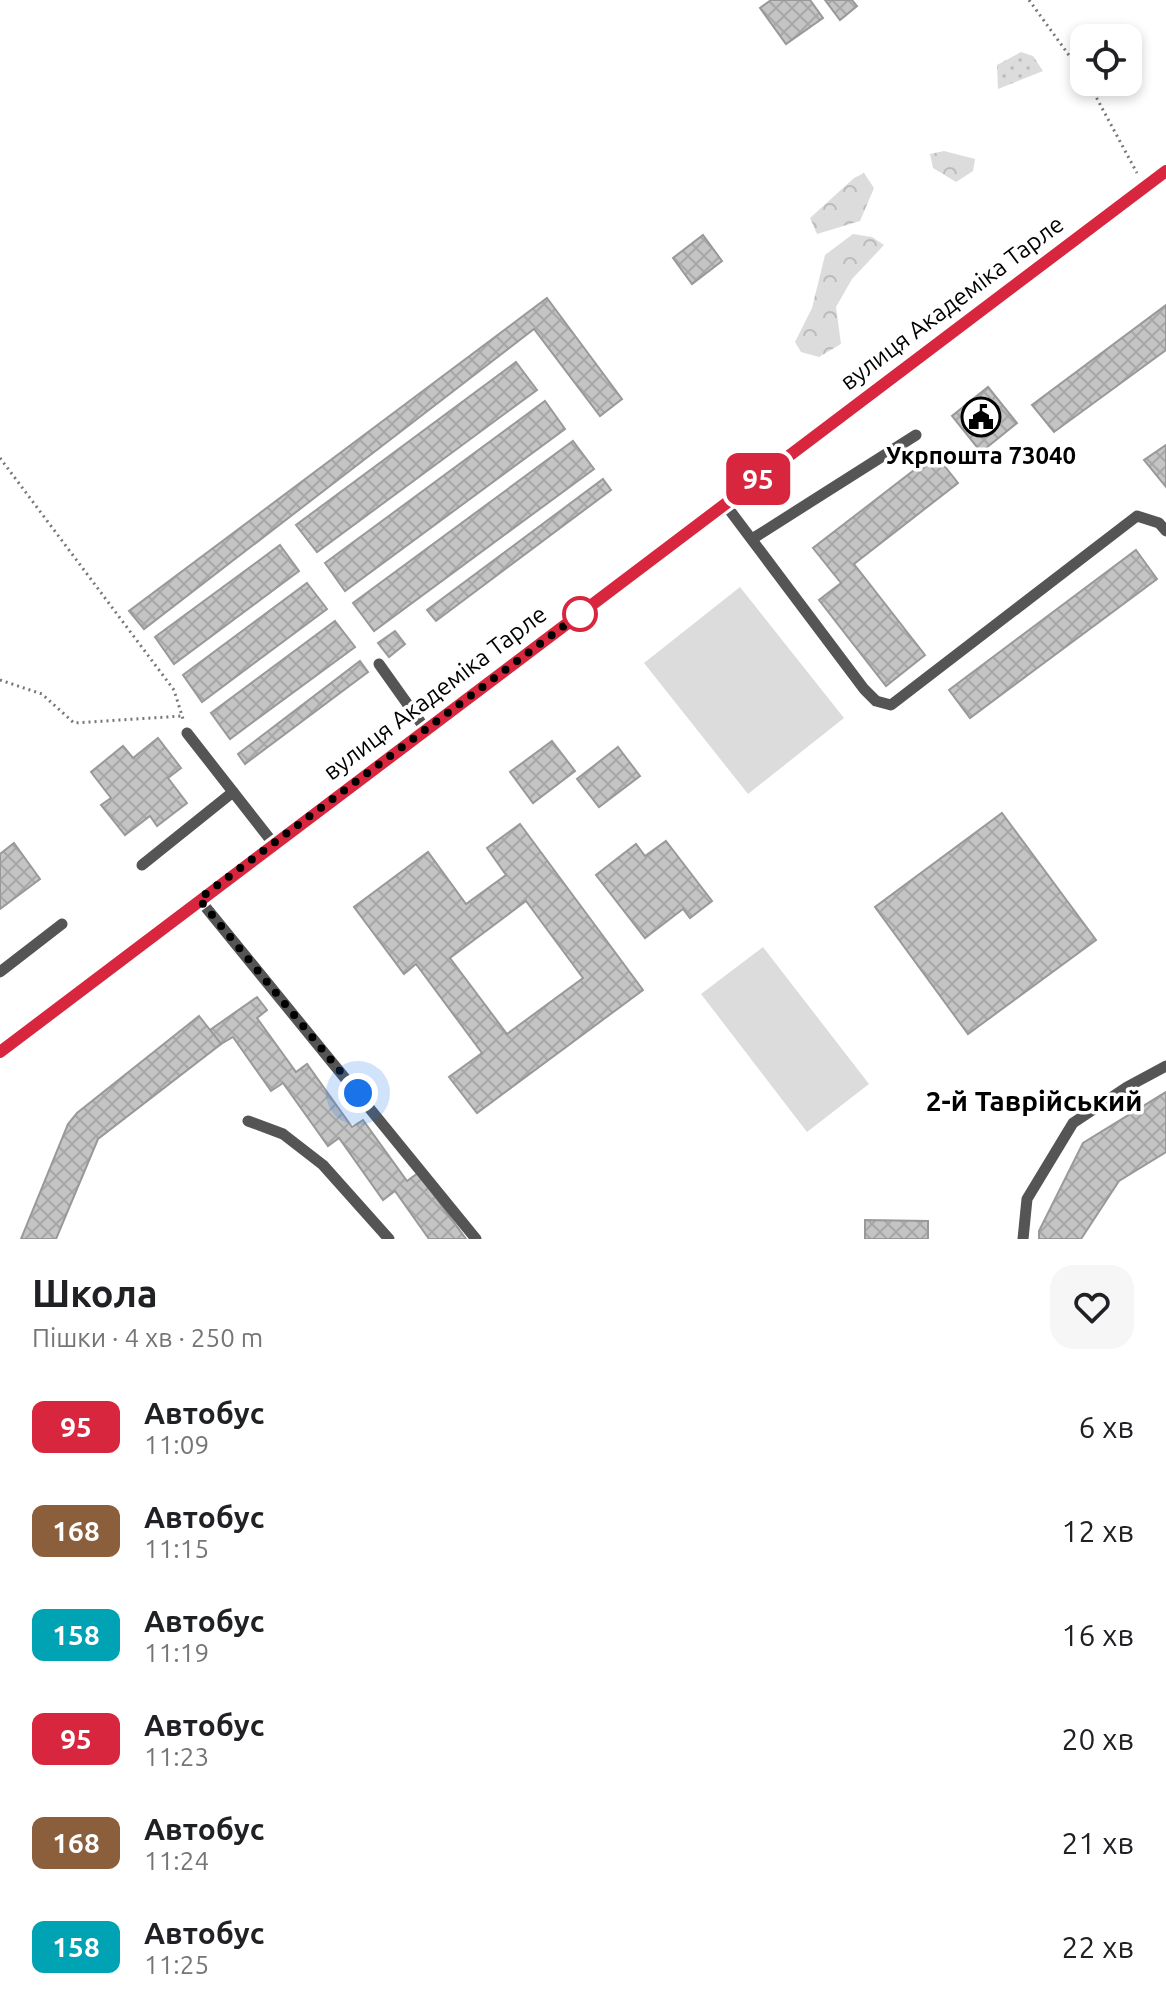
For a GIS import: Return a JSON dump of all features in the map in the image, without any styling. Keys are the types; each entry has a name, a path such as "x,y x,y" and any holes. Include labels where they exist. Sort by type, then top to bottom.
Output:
{"street":[{"name":"вулиця Академіка Тарле","path":"0,1052 1166,171"}],"lane":[{"path":"752,539 916,435"},
{"path":"725,504 864,689 876,701 891,705 1137,516 1159,523 1166,531"},
{"path":"379,664 426,730"},
{"path":"187,733 273,843"},
{"path":"142,865 233,792"},
{"path":"199,899 476,1239"},
{"path":"0,972 62,924"},
{"path":"1023,1239 1027,1199 1073,1123 1127,1087 1166,1066"},
{"path":"248,1121 283,1134 323,1165 389,1239"}],"path":[{"path":"1029,0 1070,57"},
{"path":"1096,96 1145,186"},
{"path":"1,460 174,690 187,733"},
{"path":"0,680 42,694 74,723 182,716"}],"green space":[{"path":"1021,52 1033,56 1043,71 998,89 997,65"},
{"path":"944,151 975,159 973,171 956,182 933,168 930,154"},
{"path":"864,173 874,188 860,221 817,234 810,218 854,178"},
{"path":"853,234 872,237 884,245 852,279 836,307 841,344 819,357 801,352 795,342 812,308 825,255"},
{"path":"740,587 844,718 748,794 644,663"},
{"path":"763,947 869,1084 807,1132 701,994"}],"building":[{"path":"771,0 810,0 823,18 786,44 760,8"},
{"path":"825,0 852,0 857,6 840,20"},
{"path":"703,235 722,261 692,284 673,258"},
{"path":"547,298 622,399 600,416 534,329 144,629 129,611"},
{"path":"1166,305 1166,350 1054,432 1032,405"},
{"path":"516,362 537,390 317,552 296,525"},
{"path":"988,387 1017,423 981,452 952,416"},
{"path":"545,401 565,429 345,591 325,563"},
{"path":"573,441 594,469 374,631 353,603"},
{"path":"1166,445 1166,487 1144,460"},
{"path":"935,454 958,483 854,564 925,655 886,686 819,600 841,583 813,548"},
{"path":"603,479 611,490 436,621 427,610"},
{"path":"280,545 299,571 174,664 155,637"},
{"path":"1136,550 1157,579 970,718 949,690"},
{"path":"307,583 327,609 202,702 183,675"},
{"path":"335,621 355,647 230,739 211,713"},
{"path":"395,631 405,644 389,657 378,643"},
{"path":"360,661 368,672 245,764 238,754"},
{"path":"158,738 181,768 168,778 187,803 157,826 150,816 125,835 101,805 111,798 91,772 123,746 133,758"},
{"path":"552,741 575,771 533,803 510,772"},
{"path":"618,747 640,776 599,807 577,779"},
{"path":"1002,813 1096,940 968,1034 875,907"},
{"path":"520,824 643,990 477,1113 449,1077 482,1053 416,964 404,974 354,907 428,852 466,904 506,875 487,848","holes":["526,901 583,978 507,1034 450,958"]},
{"path":"666,841 712,901 690,918 683,909 645,938 596,875 636,844 645,856"},
{"path":"14,843 40,879 0,909 0,854"},
{"path":"257,997 267,1010 257,1018 296,1072 307,1064 352,1127 363,1120 407,1181 418,1173 466,1239 429,1239 395,1191 383,1200 339,1138 328,1146 283,1083 271,1091 233,1037 221,1044 210,1030"},
{"path":"199,1016 221,1044 98,1139 56,1239 21,1239 68,1124 77,1113"},
{"path":"1166,1092 1166,1152 1119,1181 1081,1239 1039,1239 1039,1231 1083,1143"},
{"path":"865,1220 928,1221 928,1239 865,1239"}],"bus line":[{"name":"95","path":"0,1052 1166,171"}],"place":[{"name":"Укрпошта 73040","path":"981,417"}],"district":[{"name":"2-й Таврійський","path":"1034,1101"}],"route":[{"path":"358,1093 199,899 580,614"}]}
